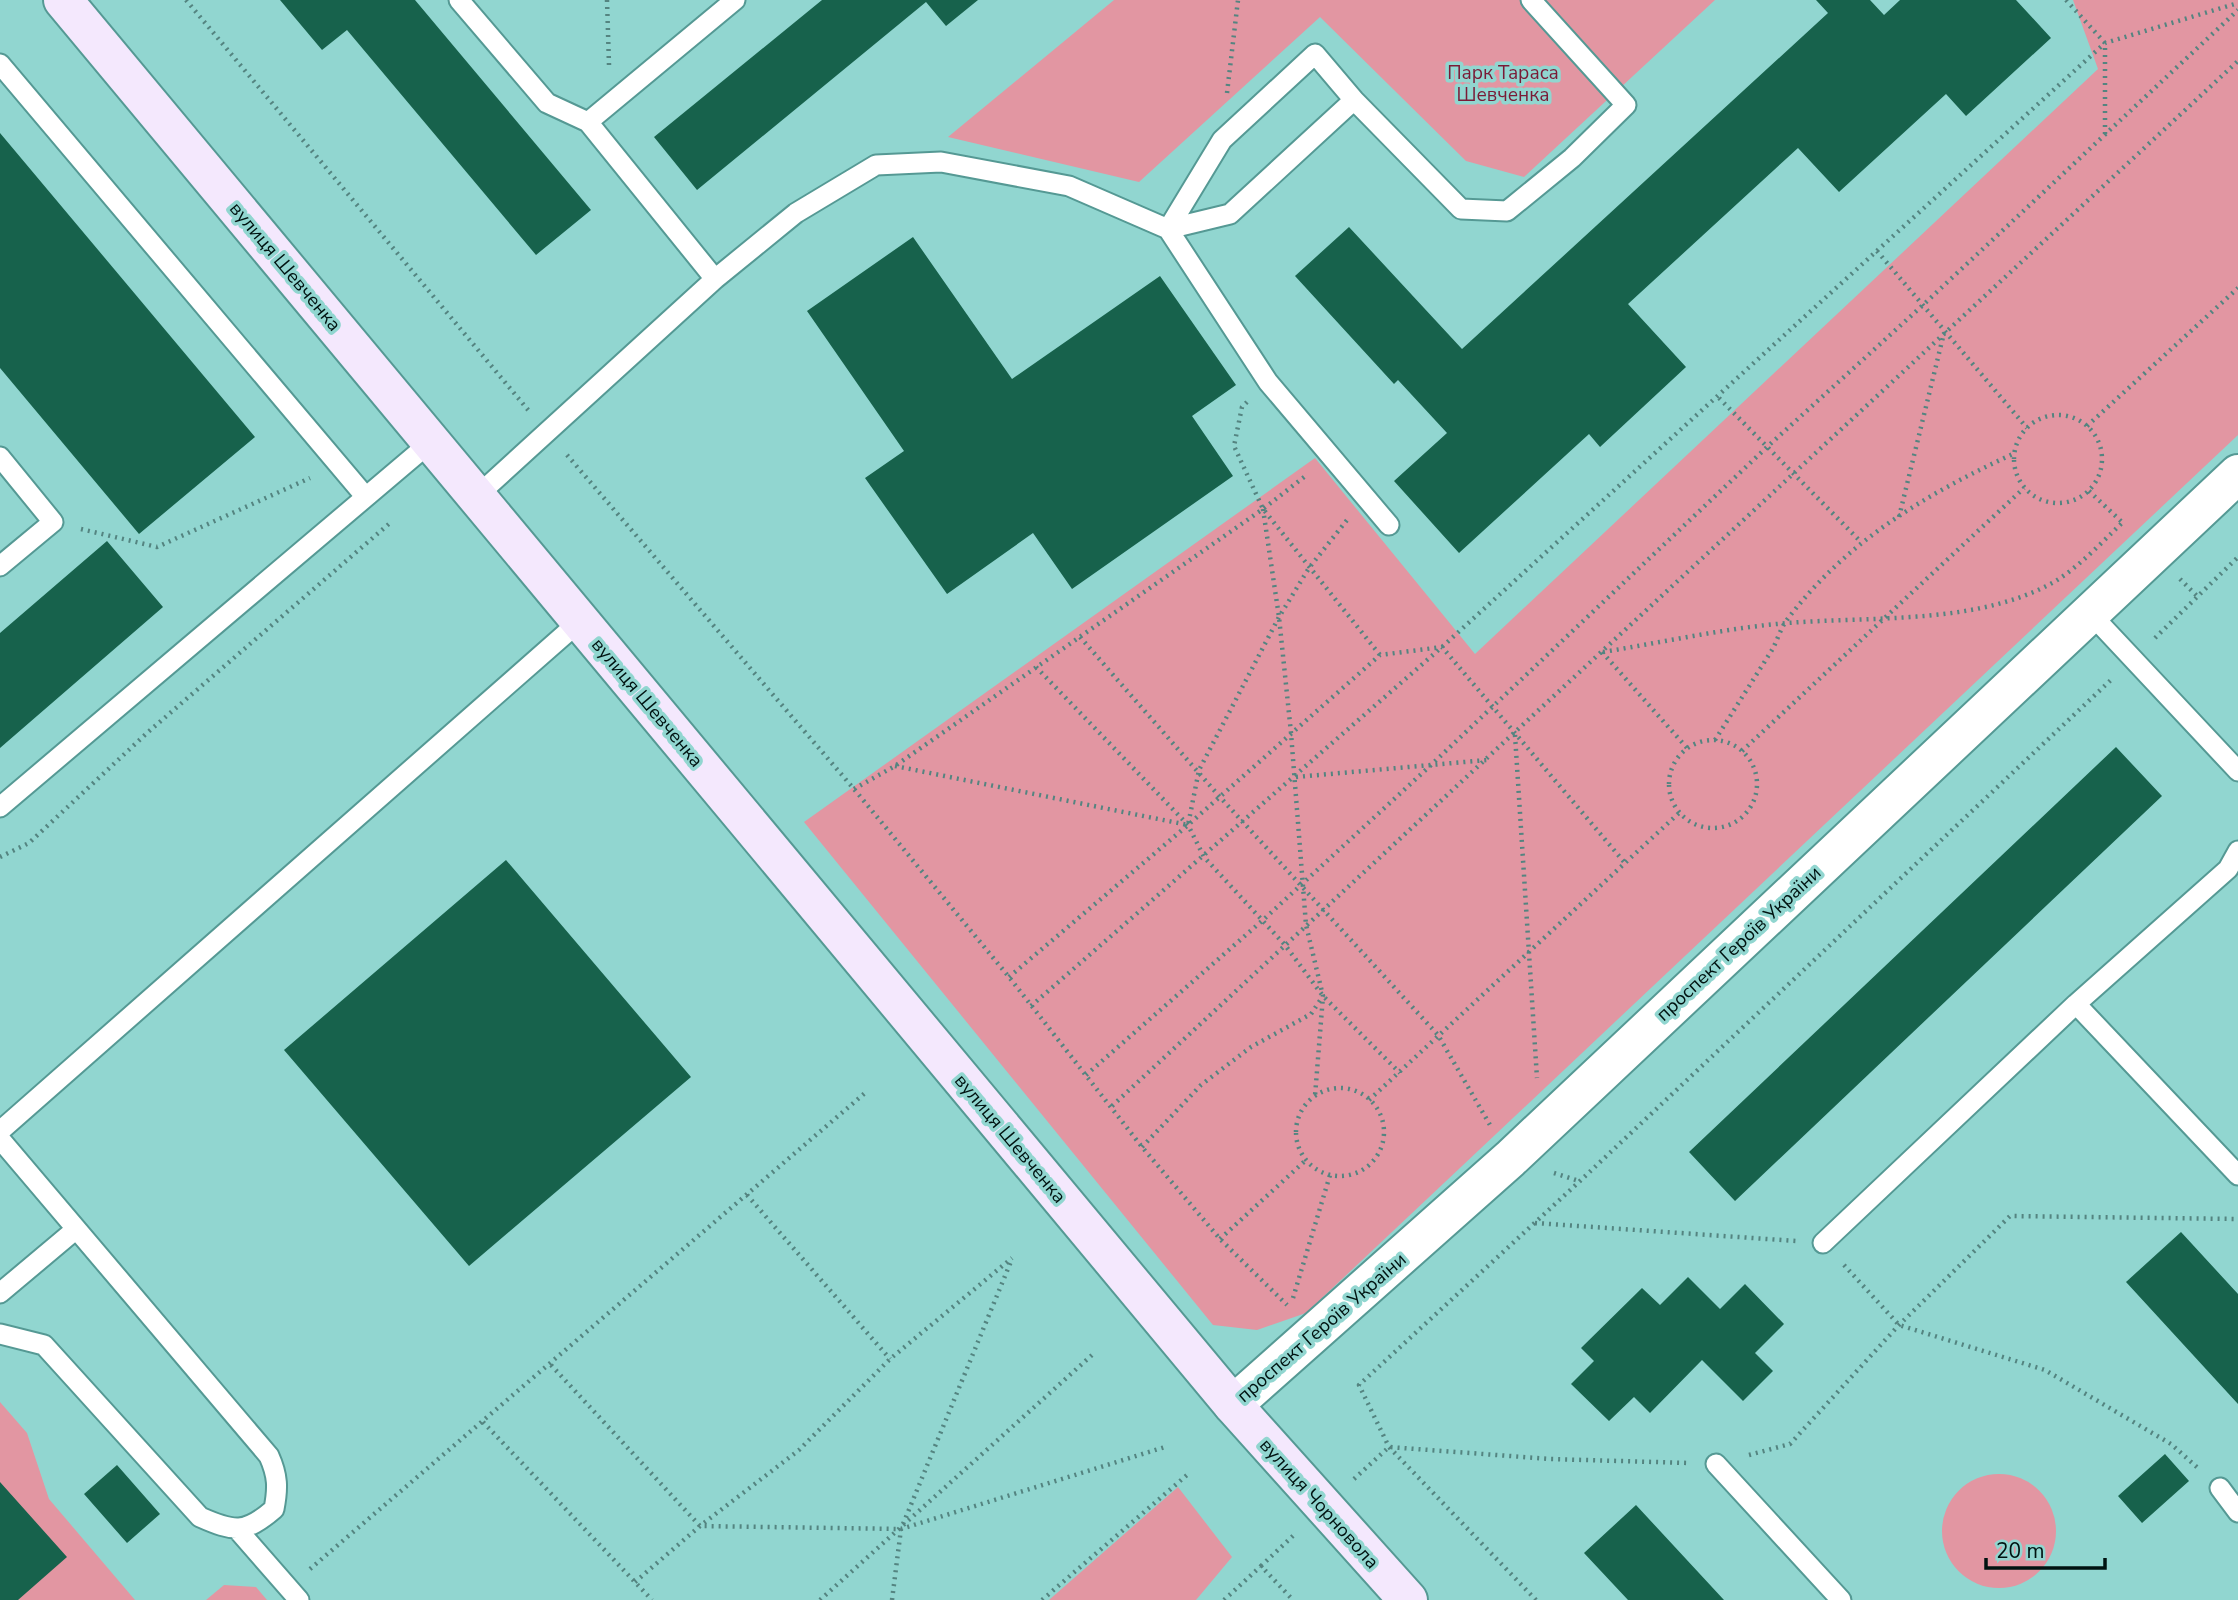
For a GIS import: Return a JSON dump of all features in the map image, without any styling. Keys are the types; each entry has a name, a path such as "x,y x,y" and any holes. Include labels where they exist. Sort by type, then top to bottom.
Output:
{"street":[{"name":"вулиця Шевченка","path":"63,0 478,495 1233,1405"},
{"name":"проспект Героїв України","path":"1233,1405 1510,1158 2238,474"},
{"name":"вулиця Чорновола","path":"1233,1405 1322,1508 1408,1600"}],"lane":[{"path":"459,0 547,103 588,122 715,279"},
{"path":"588,122 735,0"},
{"path":"1168,229 1222,140 1315,54 1354,100 1461,209 1507,211 1572,158 1626,105 1531,0"},
{"path":"0,64 365,496"},
{"path":"1168,229 1230,214 1354,100"},
{"path":"478,495 715,279 796,213 876,165 941,162 1069,186 1168,229 1268,382 1389,525"},
{"path":"0,807 432,441"},
{"path":"0,457 52,522 0,566"},
{"path":"2089,612 2238,771"},
{"path":"0,1130 580,621"},
{"path":"1823,1243 2076,1004 2228,869 2238,850"},
{"path":"2076,1004 2238,1175"},
{"path":"0,1139 269,1456 277,1473 278,1488 274,1509 246,1529 224,1528 200,1517 44,1345 0,1334"},
{"path":"0,1293 75,1230"},
{"path":"1716,1464 1841,1600"},
{"path":"2220,1488 2238,1512"},
{"path":"237,1529 294,1594"}],"path":[{"path":"186,0 548,433 854,789 1009,977 1142,1147 1220,1239 1290,1309 1330,1175"},
{"path":"588,122 609,69 607,0"},
{"path":"1222,140 1238,0"},
{"path":"2066,0 2105,43 2105,136"},
{"path":"1031,1006 1205,857 1442,647 1719,398 2105,43 2238,3"},
{"path":"1086,1075 1263,920 1432,765 1767,447 2238,10"},
{"path":"1112,1106 2238,61"},
{"path":"1877,251 2027,428"},
{"path":"2087,426 2238,288"},
{"path":"1899,517 1944,332"},
{"path":"1268,382 1242,407 1234,446 1263,509 1380,655"},
{"path":"1719,398 1860,541"},
{"path":"2061,415 2087,426 2097,438 2102,452 2097,479 2089,491 2077,499 2056,503 2035,497 2024,488 2017,475 2015,453 2027,428 2046,417 2061,415"},
{"path":"1715,740 1774,645 1784,623 1860,541 1967,475 2015,453"},
{"path":"854,789 895,766 1080,637 1263,509 1331,456"},
{"path":"52,522 157,547 339,465"},
{"path":"1742,751 2024,488"},
{"path":"2089,491 2153,553"},
{"path":"1188,825 1199,770 1279,617 1309,568 1365,498"},
{"path":"1263,509 1279,617 1291,733 1301,885 1306,925 1323,996 1315,1096"},
{"path":"0,858 29,843 147,733 390,523"},
{"path":"1602,652 1784,623 1951,615 2054,582 2093,552 2122,523"},
{"path":"1536,1600 1389,1447 1359,1385 1535,1223 2238,557"},
{"path":"1080,637 1219,796 1245,821 1438,1035 1510,1158"},
{"path":"1009,977 1188,825 1380,655 1442,647"},
{"path":"1442,647 1625,863"},
{"path":"1602,652 1687,748"},
{"path":"1036,667 1188,825 1205,857 1285,945 1323,996 1400,1073"},
{"path":"1515,734 1538,1074 1534,1087"},
{"path":"1715,740 1742,751 1756,777 1754,798 1743,816 1731,824 1703,828 1679,813 1668,786 1677,758 1687,748 1715,740"},
{"path":"1295,777 1487,760"},
{"path":"895,766 1188,825"},
{"path":"1369,1100 1679,813"},
{"path":"1142,1147 1201,1085 1251,1047 1311,1014 1323,996"},
{"path":"1342,1088 1369,1100 1383,1124 1379,1152 1358,1172 1345,1176 1330,1175 1317,1170 1306,1160 1299,1148 1298,1119 1304,1106 1315,1096 1342,1088"},
{"path":"294,1594 483,1422 864,1093"},
{"path":"1220,1239 1306,1160"},
{"path":"747,1195 890,1359"},
{"path":"1224,1600 1389,1447 1550,1459 1716,1464 1790,1444 1899,1325 2010,1216 2238,1219"},
{"path":"1535,1223 1823,1243 1899,1325 2045,1370 2171,1444 2220,1488"},
{"path":"635,1582 700,1526 799,1450 890,1359 1012,1258 901,1529 892,1600"},
{"path":"820,1600 1092,1355"},
{"path":"551,1365 700,1526 901,1529 1165,1447"},
{"path":"483,1422 652,1600"},
{"path":"1042,1600 1187,1475"},
{"path":"1261,1566 1293,1600"}],"green space":[{"name":"Парк Тараса Шевченка","path":"1114,0 1715,0 1524,177 1466,161 1320,17 1139,182 948,137"},
{"path":"2073,0 2238,0 2238,435 1306,1313 1257,1330 1213,1325 804,822 1315,458 1475,654 2098,69"},
{"path":"0,1402 27,1433 49,1499 135,1600 0,1600"},
{"path":"1999,1474 2021,1478 2031,1483 2047,1499 2052,1509 2056,1531 2052,1553 2047,1563 2031,1579 2021,1584 1999,1588 1977,1584 1967,1579 1951,1563 1946,1553 1942,1531 1946,1509 1951,1499 1967,1483 1977,1478"},
{"path":"1178,1487 1232,1557 1196,1600 1049,1600"},
{"path":"224,1585 256,1587 267,1600 206,1600"}],"building":[{"path":"280,0 415,0 591,210 536,255 347,30 322,50"},
{"path":"822,0 978,0 946,26 926,2 697,190 654,137"},
{"path":"1816,0 1870,0 1884,15 1900,0 2016,0 2051,38 1966,116 1946,94 1839,192 1798,148 1628,304 1686,367 1600,447 1589,434 1459,553 1394,481 1447,433 1398,380 1394,384 1295,276 1349,227 1462,349 1828,13"},
{"path":"0,133 255,437 139,534 0,368"},
{"path":"913,237 1012,379 1160,276 1236,385 1192,416 1233,476 1072,589 1033,533 947,594 865,478 904,451 807,311"},
{"path":"107,541 163,607 0,748 0,633"},
{"path":"2116,747 2162,796 1735,1201 1689,1152"},
{"path":"506,860 691,1077 469,1266 284,1050"},
{"path":"2181,1232 2238,1294 2238,1404 2126,1282"},
{"path":"1688,1277 1720,1309 1745,1284 1784,1324 1755,1353 1773,1371 1743,1401 1702,1360 1650,1413 1634,1397 1609,1421 1571,1384 1594,1361 1581,1348 1642,1288 1660,1305"},
{"path":"2165,1454 2189,1481 2142,1523 2118,1496"},
{"path":"117,1465 160,1514 127,1543 84,1494"},
{"path":"0,1482 67,1557 18,1600 0,1600"},
{"path":"1636,1505 1724,1600 1628,1600 1584,1553"}]}
